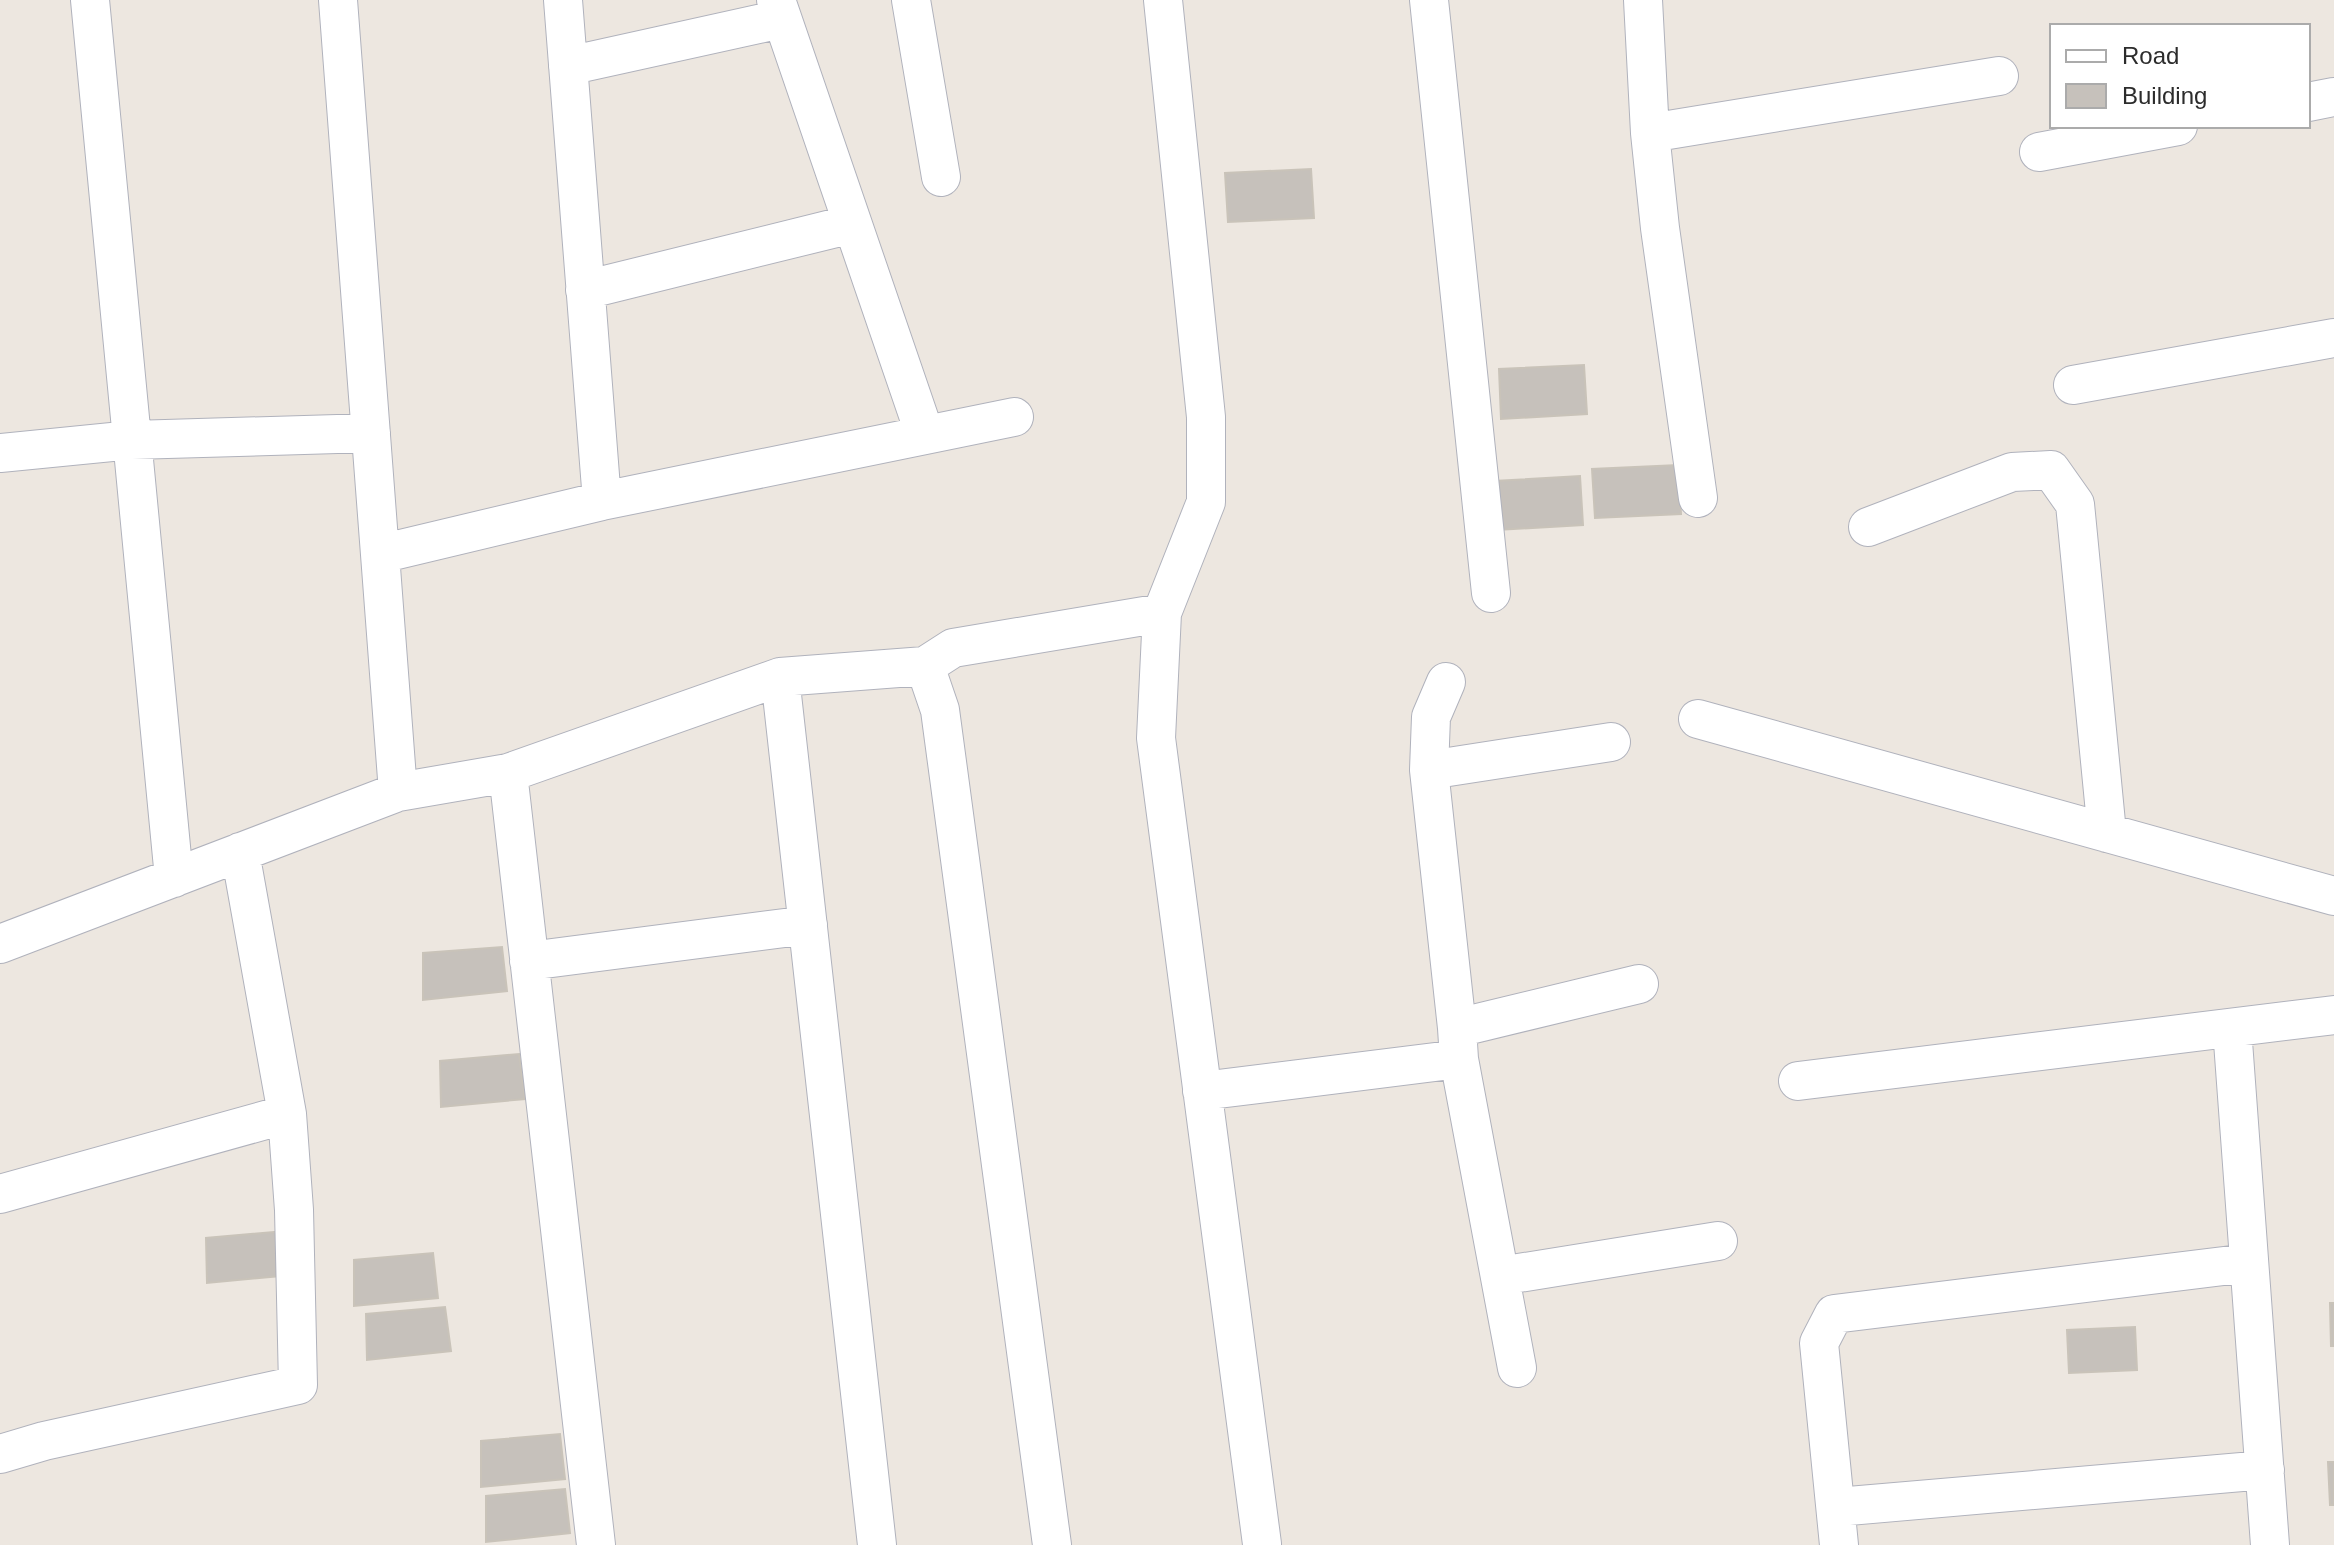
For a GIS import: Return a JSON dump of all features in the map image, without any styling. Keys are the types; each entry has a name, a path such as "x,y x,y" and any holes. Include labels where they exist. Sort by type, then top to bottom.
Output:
{"street":[{"path":"90,0 174,878"},
{"path":"338,0 398,792"},
{"path":"563,0 602,501"},
{"path":"911,0 941,177"},
{"path":"1163,0 1206,417 1206,502 1162,613 1156,738 1262,1544 1250,1545"},
{"path":"1429,0 1491,593"},
{"path":"1643,0 1650,133 1660,228 1698,498"},
{"path":"568,66 779,9 925,435"},
{"path":"1650,133 1999,76"},
{"path":"2310,102 2334,97"},
{"path":"2039,152 2167,128"},
{"path":"585,290 852,224"},
{"path":"2073,385 2334,338"},
{"path":"380,554 602,501 1014,417"},
{"path":"0,453 132,440 371,433"},
{"path":"1868,527 2012,472 2051,470 2075,504 2107,833"},
{"path":"0,944 398,792 508,773 780,677 925,666 953,648 1162,613"},
{"path":"925,666 940,710 1052,1545"},
{"path":"780,677 877,1545"},
{"path":"1446,682 1431,717 1429,770 1458,1043 1517,1368"},
{"path":"1698,719 2334,896"},
{"path":"1429,770 1611,742"},
{"path":"508,773 596,1545"},
{"path":"0,1454 44,1441 298,1385 294,1210 287,1114 240,852"},
{"path":"529,961 808,925"},
{"path":"1202,1091 1458,1043 1639,984"},
{"path":"1798,1081 2334,1015"},
{"path":"2232,1028 2270,1545"},
{"path":"0,1194 287,1114"},
{"path":"1500,1276 1718,1241"},
{"path":"1839,1545 1819,1343 1834,1314 2248,1263"},
{"path":"1837,1507 2265,1470"}],"building":[{"path":"1311,169 1314,218 1228,222 1225,173"},
{"path":"1584,365 1587,414 1501,419 1499,369"},
{"path":"1678,465 1681,514 1595,518 1592,469"},
{"path":"1580,476 1583,525 1497,530 1494,481"},
{"path":"502,947 507,991 423,1000 423,953"},
{"path":"519,1054 525,1099 441,1107 440,1061"},
{"path":"285,1231 291,1275 207,1283 206,1238"},
{"path":"433,1253 438,1298 354,1306 354,1260"},
{"path":"2330,1303 2334,1303 2334,1346 2331,1346"},
{"path":"445,1307 451,1351 367,1360 366,1314"},
{"path":"2135,1327 2137,1370 2069,1373 2067,1330"},
{"path":"560,1434 565,1479 481,1487 481,1441"},
{"path":"2328,1462 2334,1462 2334,1505 2330,1505"},
{"path":"565,1489 570,1533 486,1542 486,1496"}]}
